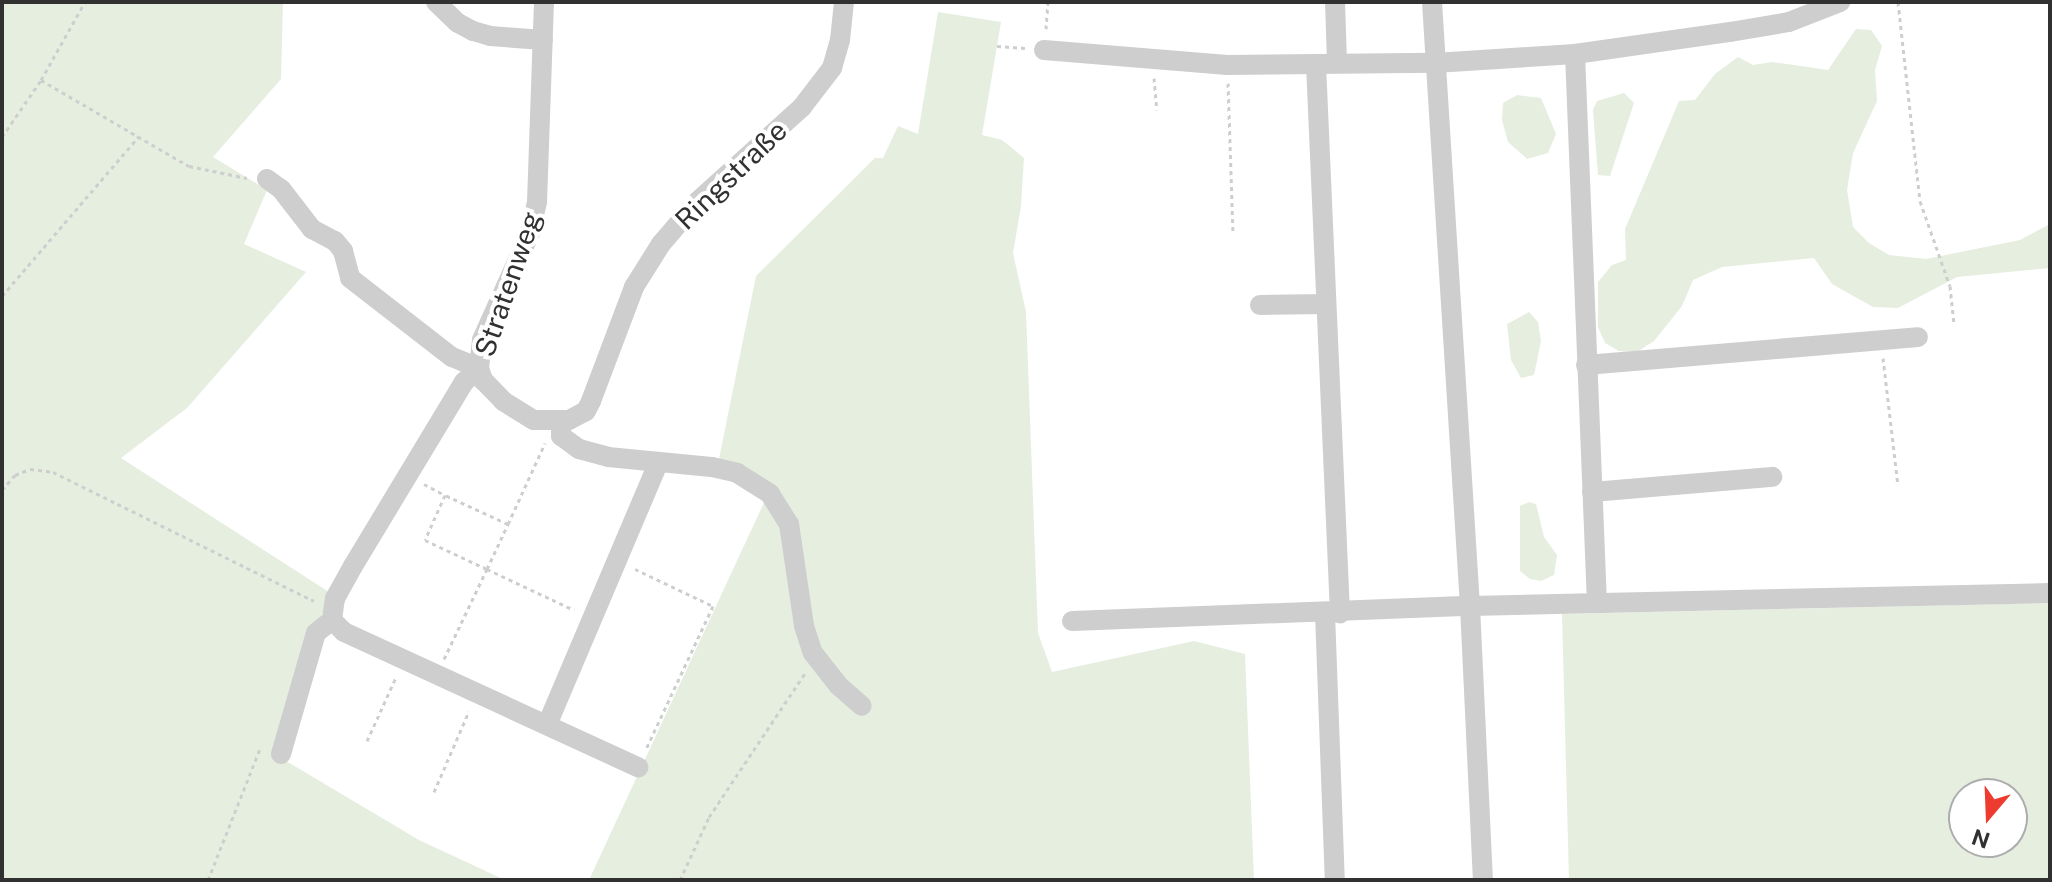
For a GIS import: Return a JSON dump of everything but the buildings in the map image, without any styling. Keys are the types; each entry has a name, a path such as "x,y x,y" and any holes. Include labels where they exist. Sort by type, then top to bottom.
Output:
{"street":[{"path":"436,2 458,23 473,31 490,36 543,40"},
{"name":"Stratenweg","path":"281,754 316,633 332,615 353,566 464,382 479,368 482,340 525,248 537,202 544,2"},
{"name":"Ringstraße","path":"554,422 586,411 634,287 661,244 697,202 802,107 832,68 840,40 844,2"},
{"path":"1335,2 1337,63"},
{"path":"1432,2 1470,606 1483,880"},
{"path":"1044,50 1227,65 1435,63 1575,54 1789,22 1840,2"},
{"path":"1575,54 1597,603"},
{"path":"1316,64 1326,304 1335,880"},
{"path":"267,179 281,189 312,229 335,241 343,251 350,278 452,357 479,368 483,380 503,401 524,416 554,422 561,436 579,449 658,464 712,467 737,473 770,494 789,524 804,626 816,656 839,686 862,706"},
{"path":"1260,305 1326,304"},
{"path":"1586,365 1918,337"},
{"path":"547,725 658,464"},
{"path":"1592,492 1772,477"},
{"path":"1072,621 1470,606 2050,593"},
{"path":"332,615 344,632 638,767"}],"path":[{"path":"2,137 41,80 85,2"},
{"path":"1046,23 1048,2"},
{"path":"1898,2 1920,201 1950,286 1954,322"},
{"path":"997,46 1044,50"},
{"path":"1152,57 1157,110"},
{"path":"1227,65 1233,231"},
{"path":"41,80 189,166 223,175 267,179"},
{"path":"2,296 139,136"},
{"path":"1881,340 1898,485"},
{"path":"437,674 554,422"},
{"path":"2,490 15,475 30,469 53,472 332,615"},
{"path":"508,524 445,495 425,540 592,619"},
{"path":"616,561 713,606 638,767"},
{"path":"680,880 709,817 816,656"},
{"path":"367,741 404,659"},
{"path":"434,792 478,693"},
{"path":"208,880 263,741"}],"green space":[{"path":"2,2 283,2 281,79 213,157 267,190 244,244 306,272 187,408 121,458 332,594 308,644 276,755 419,840 505,880 2,880"},
{"path":"938,12 1001,22 982,135 1002,140 1024,158 1021,206 1013,253 1026,312 1038,633 1052,672 1194,641 1245,654 1254,880 589,880 768,494 786,524 796,577 797,545 785,511 762,484 719,459 756,276 875,158 883,158 898,126 918,134"},
{"path":"1856,29 1871,30 1882,46 1875,70 1877,101 1853,153 1847,190 1853,227 1869,243 1889,255 1926,259 2020,240 2050,224 2050,268 1957,277 1898,308 1873,307 1832,284 1814,258 1722,267 1693,280 1682,306 1654,341 1637,352 1619,351 1605,343 1598,327 1598,282 1612,265 1626,260 1625,229 1679,101 1695,100 1715,74 1738,57 1753,65 1772,62 1828,70"},
{"path":"1624,93 1634,103 1610,176 1598,175 1593,110 1597,101"},
{"path":"1517,95 1541,98 1556,134 1548,153 1527,159 1508,142 1502,120 1503,103"},
{"path":"1529,312 1538,322 1541,341 1534,375 1521,378 1511,360 1507,324"},
{"path":"1529,502 1536,504 1544,537 1557,555 1554,575 1541,581 1530,579 1520,571 1520,506"},
{"path":"2050,603 2050,880 1569,880 1562,614"}]}
